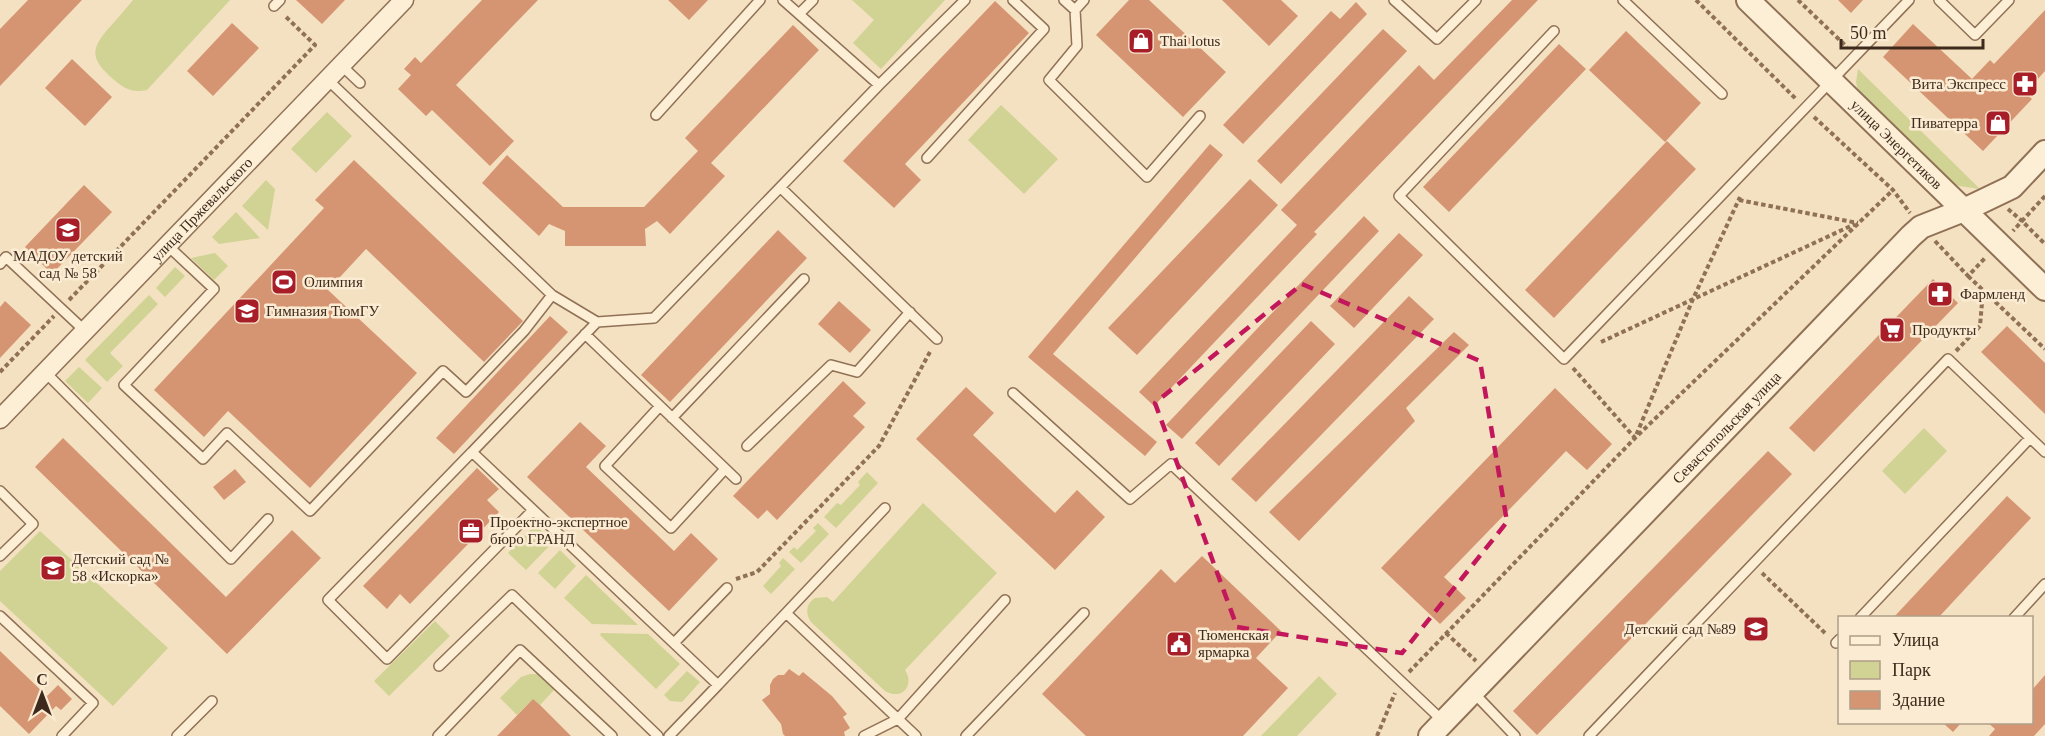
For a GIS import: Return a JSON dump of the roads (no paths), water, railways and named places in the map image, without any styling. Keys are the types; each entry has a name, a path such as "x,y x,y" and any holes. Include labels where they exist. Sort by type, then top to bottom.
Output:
{"street":[{"name":"улица Пржевальского","path":"0,419 404,0"},
{"name":"улица Энергетиков","path":"1748,0 2045,289"},
{"name":"Севастопольская улица","path":"1437,729 1921,227 2012,188 2045,152"}],"lane":[{"path":"656,115 760,0"},
{"path":"783,0 879,85"},
{"path":"799,14 813,0"},
{"path":"327,79 552,295 597,322 654,318 879,85 965,0"},
{"path":"927,158 1044,30 1013,0"},
{"path":"1064,0 1075,10 1077,46 1049,80 1147,177 1200,116"},
{"path":"1075,10 1084,0"},
{"path":"1394,0 1437,39 1476,0"},
{"path":"1623,0 1722,94"},
{"path":"1554,31 1399,196 1564,359 1909,0"},
{"path":"1939,0 1975,35 2009,0"},
{"path":"341,65 360,83"},
{"path":"781,188 938,339"},
{"path":"167,245 214,289 124,384 203,459 227,433 310,511 443,370 466,392 524,331 552,295"},
{"path":"0,264 6,257 85,331"},
{"path":"672,418 804,279"},
{"path":"747,446 831,365 857,372 910,312"},
{"path":"533,510 387,659 328,600 597,322"},
{"path":"585,334 736,479"},
{"path":"1589,736 1948,359 2045,452"},
{"path":"45,372 231,559 268,519"},
{"path":"1013,393 1130,499 1171,464 1400,681 1437,729"},
{"path":"660,406 605,466 671,528 725,469"},
{"path":"1862,616 2030,438"},
{"path":"472,452 718,685"},
{"path":"0,491 33,524 0,556"},
{"path":"669,736 885,508"},
{"path":"2016,616 2045,584"},
{"path":"674,643 727,588"},
{"path":"439,666 512,595 658,736"},
{"path":"864,736 898,719 1005,600"},
{"path":"786,613 916,736"},
{"path":"966,736 1084,613"},
{"path":"0,616 93,703 62,736"},
{"path":"438,736 520,650 612,736"},
{"path":"1473,692 1515,736"},
{"path":"177,736 212,700"}],"place":[{"name":"Thai lotus","path":"1141,41"},
{"name":"Вита Экспресс","path":"2025,84"},
{"name":"Пиватерра","path":"1998,123"},
{"name":"МАДОУ детский сад № 58","path":"68,230"},
{"name":"Олимпия","path":"284,282"},
{"name":"Фармленд","path":"1940,294"},
{"name":"Гимназия ТюмГУ","path":"247,311"},
{"name":"Продукты","path":"1892,330"},
{"name":"Проектно-экспертное бюро ГРАНД","path":"471,531"},
{"name":"Детский сад № 58 «Искорка»","path":"53,568"},
{"name":"Детский сад №89","path":"1756,629"},
{"name":"Тюменская ярмарка","path":"1179,644"}]}
